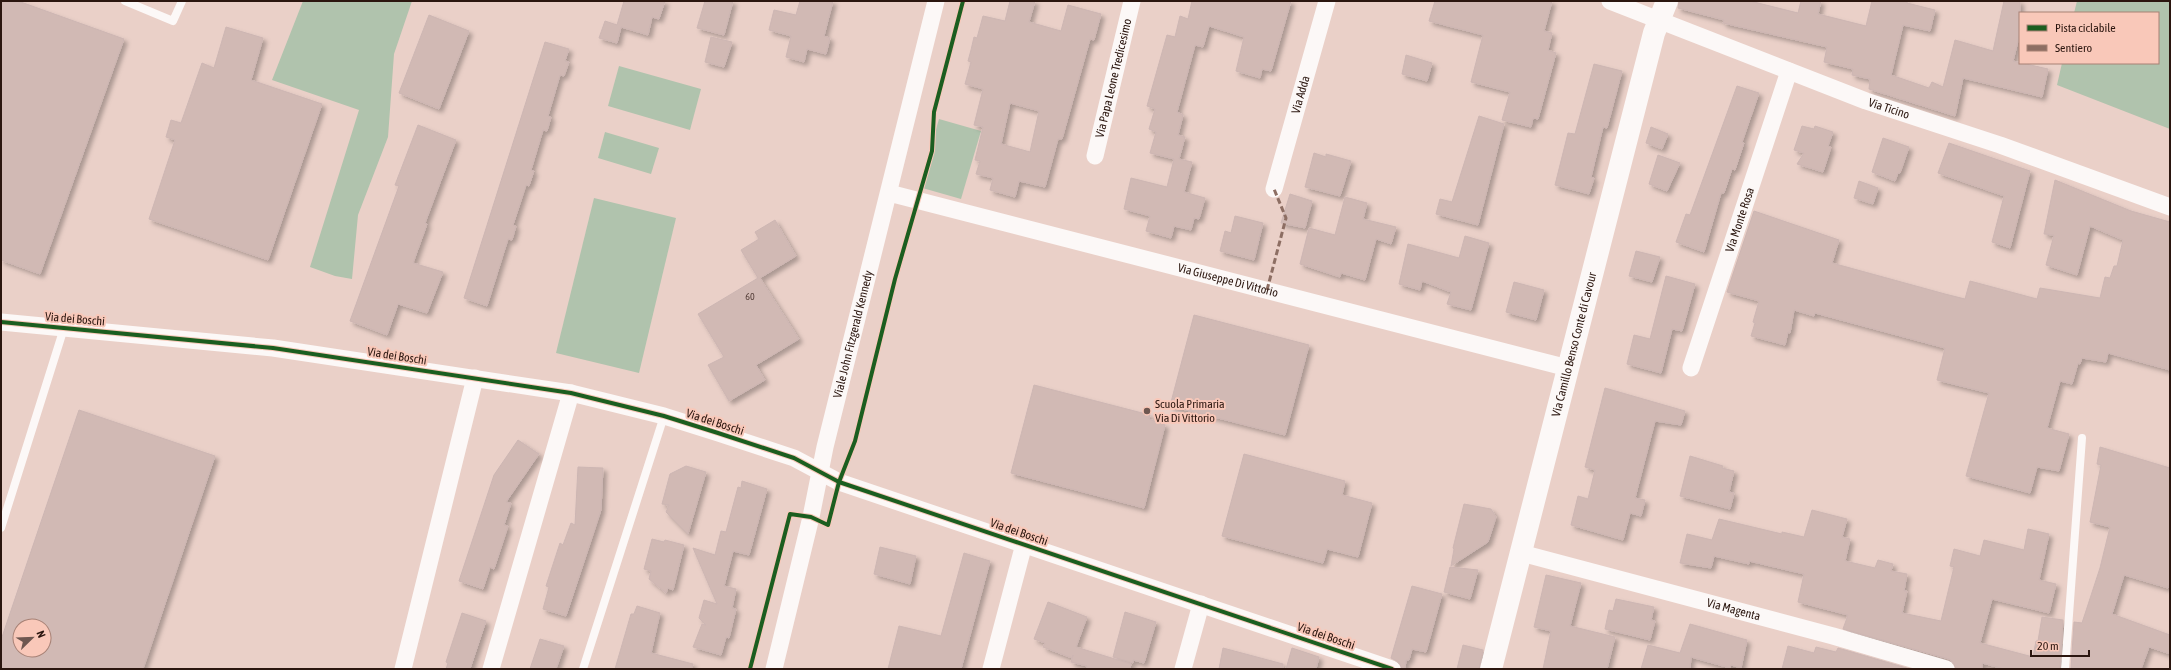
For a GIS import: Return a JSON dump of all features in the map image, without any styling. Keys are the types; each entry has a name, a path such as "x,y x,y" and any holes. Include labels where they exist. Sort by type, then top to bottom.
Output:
{"street":[{"name":"Viale John Fitzgerald Kennedy","path":"774,669 811,517 820,472 936,1"},
{"name":"Via Papa Leone Tredicesimo","path":"1095,156 1132,1"},
{"name":"Via Adda","path":"1274,189 1327,1"},
{"name":"Via Ticino","path":"1610,1 1866,101 2000,145 2170,208"},
{"name":"Via Camillo Benso Conte di Cavour","path":"1491,669 1654,33 1667,1"},
{"name":"Via Monte Rosa","path":"1691,368 1789,71"},
{"name":"Via Giuseppe Di Vittorio","path":"889,193 1568,368"},
{"name":"Via dei Boschi","path":"1,322 273,348 571,394 664,416 794,458 840,482 1392,669"},
{"path":"403,669 475,378"},
{"path":"491,669 571,394"},
{"path":"991,669 1024,544"},
{"name":"Via Magenta","path":"1521,553 1834,636 1946,669"},
{"path":"1182,669 1200,604"}],"lane":[{"path":"125,1 173,21 182,1"},
{"path":"1,528 64,328"},
{"path":"583,669 664,416"},
{"path":"2065,669 2082,438"}],"green space":[{"path":"303,1 412,1 394,54 388,137 358,215 352,279 335,276 310,267 359,110 272,80"},
{"path":"2077,1 2170,1 2170,129 2057,85 2062,64 2159,64 2159,12 2074,12"},
{"path":"619,66 701,89 690,130 608,106"},
{"path":"939,119 981,131 961,199 919,187"},
{"path":"605,132 659,148 651,174 598,158"},
{"path":"594,198 676,218 639,373 556,353"}],"building":[{"path":"1,1 18,1 124,39 40,274 1,260"},
{"path":"624,1 665,1 659,19 652,17 648,35 621,27 617,43 599,38 605,21 617,25"},
{"path":"705,1 733,1 724,35 697,28"},
{"path":"800,1 833,1 824,36 830,38 826,54 807,49 804,62 786,57 791,36 769,30 774,10 796,15"},
{"path":"1010,1 1035,1 1029,22 1061,31 1068,5 1101,14 1094,40 1090,39 1062,139 1058,139 1045,187 1019,181 1015,197 990,190 993,178 976,174 980,161 975,160 983,127 974,125 983,89 965,84 971,62 968,61 974,37 977,38 983,16 1005,21","holes":["1010,103 1039,111 1030,152 1001,144"]},
{"path":"1192,1 1291,1 1271,71 1262,69 1260,78 1236,71 1244,37 1209,26 1203,47 1195,45 1177,112 1183,115 1178,135 1185,137 1179,159 1192,162 1184,192 1205,198 1199,219 1194,218 1191,230 1174,226 1171,238 1146,231 1150,216 1124,209 1131,178 1167,187 1174,159 1150,153 1156,132 1149,129 1155,109 1147,106 1167,35 1175,37 1180,16 1188,19"},
{"path":"1435,1 1552,1 1544,31 1552,33 1548,50 1556,53 1538,119 1533,118 1531,127 1502,120 1510,92 1471,82 1483,35 1429,21"},
{"path":"1679,1 1750,1 1798,13 1801,1 1821,1 1818,14 1866,26 1872,1 1907,1 1907,3 1935,10 1930,31 1903,25 1891,75 1929,88 1932,82 1943,87 1955,40 1993,51 2004,1 2020,1 2019,37 2013,61 2019,62 2019,64 2026,64 2048,69 2042,97 1963,78 1955,116 1869,89 1870,79 1852,75 1853,69 1824,62 1827,47 1723,23 1724,20 1678,8"},
{"path":"429,15 469,31 439,109 399,93"},
{"path":"226,27 263,38 251,80 322,104 268,260 149,219 175,140 166,137 171,120 181,123 202,63 214,68"},
{"path":"711,37 732,42 724,67 705,62"},
{"path":"545,42 569,49 565,61 569,62 564,76 560,75 548,116 551,117 547,131 543,130 531,170 534,171 529,186 526,185 513,225 516,226 512,240 508,239 487,306 464,298"},
{"path":"1406,55 1432,63 1427,81 1402,74"},
{"path":"1594,64 1622,71 1607,128 1603,127 1591,177 1594,178 1589,194 1555,185 1568,133 1575,134"},
{"path":"1737,86 1759,93 1742,142 1744,143 1735,170 1732,169 1724,193 1721,193 1704,252 1676,242 1686,214 1690,215"},
{"path":"1479,116 1504,124 1478,225 1436,214 1440,199 1452,202"},
{"path":"418,125 456,140 425,223 427,224 413,263 443,272 427,313 398,304 387,335 350,321 399,186 395,185"},
{"path":"1802,126 1814,129 1815,126 1833,132 1828,146 1831,147 1823,172 1797,164 1804,153 1794,150"},
{"path":"1651,127 1668,134 1662,149 1646,143"},
{"path":"1883,138 1909,147 1900,173 1898,173 1895,181 1872,172"},
{"path":"1949,143 2030,171 2010,248 1992,242 2004,196 1938,173"},
{"path":"1314,153 1326,157 1326,154 1351,161 1340,196 1305,187"},
{"path":"1658,155 1680,163 1667,191 1649,184"},
{"path":"2055,180 2131,211 2170,222 2170,370 2108,353 2106,362 2082,358 2080,364 2078,363 2072,384 2060,381 2047,428 2069,434 2059,471 2037,467 2030,493 1966,476 1989,393 1937,380 1945,348 1815,313 1814,316 1794,310 1790,333 1788,332 1785,345 1751,336 1759,301 1727,292 1754,211 1839,240 1832,263 1945,294 1965,299 1970,281 2037,299 2040,288 2100,298 2105,277 2110,278 2114,266 2117,266 2123,240 2090,226 2077,275 2046,265 2054,235 2044,234"},
{"path":"1859,181 1878,188 1873,204 1854,198"},
{"path":"1290,194 1312,201 1305,228 1281,223"},
{"path":"1345,197 1367,203 1363,219 1396,227 1391,244 1376,239 1365,280 1341,273 1340,277 1300,264 1309,228 1335,235"},
{"path":"1235,216 1263,223 1254,260 1220,251 1225,231 1231,233"},
{"path":"775,220 796,256 760,278 799,339 756,365 765,380 729,401 708,365 724,357 698,314 758,278 741,250 759,239 755,232"},
{"path":"1465,236 1489,243 1471,310 1447,304 1451,292 1422,281 1420,290 1399,284 1408,244 1459,258"},
{"path":"1636,251 1660,257 1652,282 1629,276"},
{"path":"1666,276 1695,284 1682,331 1672,329 1661,373 1627,364 1634,335 1650,339"},
{"path":"1514,282 1544,290 1536,320 1506,312"},
{"path":"1194,315 1309,345 1285,435 1170,406"},
{"path":"1034,385 1150,415 1149,419 1165,425 1144,508 1011,473"},
{"path":"1605,388 1685,411 1681,425 1655,421 1635,498 1645,500 1641,516 1630,513 1623,540 1571,525 1578,496 1588,499 1595,470 1585,467"},
{"path":"79,410 215,456 143,669 1,669 1,640"},
{"path":"518,440 539,454 506,502 511,503 504,525 508,526 494,569 490,567 483,589 459,581 494,475"},
{"path":"2100,447 2170,468 2170,586 2168,585 2168,588 2124,575 2112,614 2170,635 2170,654 2149,647 2141,669 2071,669 2074,622 2082,623 2100,568 2110,527 2090,522 2101,465 2097,464"},
{"path":"1244,454 1345,481 1342,495 1372,503 1358,557 1327,549 1323,563 1222,536"},
{"path":"1690,456 1734,471 1729,492 1734,493 1730,509 1680,496"},
{"path":"686,466 706,472 688,534 666,512 669,505 662,504 670,474"},
{"path":"578,467 603,468 601,510 566,616 543,609 549,587 546,586 560,543 563,545 571,523 575,525"},
{"path":"742,481 767,489 749,555 733,551 724,586 736,589 732,608 736,609 729,638 726,637 721,655 693,647 702,624 706,625 699,618 704,600 717,604 693,548 715,555 721,531 726,532 738,487 741,488"},
{"path":"1464,504 1491,509 1496,517 1488,542 1451,566 1453,548"},
{"path":"1812,510 1847,519 1842,537 1850,539 1845,561 1875,568 1878,560 1893,564 1891,571 1907,574 1904,591 1907,591 1902,613 1941,621 1954,567 1950,566 1954,549 1980,556 1984,540 2024,550 2028,529 2049,534 2039,580 2056,584 2049,613 1992,599 1980,643 2033,657 2036,641 2038,641 2042,617 2063,620 2060,669 2004,669 1982,663 1982,669 1956,669 1953,662 1949,659 1843,629 1848,615 1798,602 1804,574 1749,561 1749,564 1714,556 1711,568 1680,563 1687,534 1712,540 1719,519 1782,534 1782,532 1804,537"},
{"path":"652,539 664,542 665,540 684,545 673,590 668,588 666,593 649,579 651,571 644,569"},
{"path":"880,547 916,556 910,584 874,574"},
{"path":"964,553 990,561 961,669 888,669 899,626 941,636"},
{"path":"1450,567 1478,570 1470,599 1444,592"},
{"path":"1546,575 1581,583 1570,626 1615,637 1607,669 1543,669 1551,631 1534,627"},
{"path":"1412,586 1442,594 1426,652 1412,649 1409,660 1406,660 1405,669 1402,669 1399,662 1391,658"},
{"path":"1616,599 1654,607 1651,620 1655,621 1650,640 1605,629 1609,610 1613,611"},
{"path":"1048,602 1087,617 1076,647 1131,664 1130,669 1086,669 1087,666 1071,662 1073,655 1072,658 1043,647 1045,643 1034,639"},
{"path":"637,606 660,613 651,653 693,664 692,669 615,669 631,614 634,614"},
{"path":"1125,612 1156,622 1144,663 1133,660 1133,663 1113,657"},
{"path":"462,613 486,621 470,669 446,669 448,663 446,662"},
{"path":"1690,624 1747,640 1741,668 1731,665 1730,668 1691,657 1690,669 1641,669 1648,645 1680,653"},
{"path":"540,639 564,646 556,669 530,669"},
{"path":"1463,645 1483,650 1479,669 1457,669"},
{"path":"1788,646 1814,653 1816,647 1836,652 1838,648 1910,669 1782,669"},
{"path":"1223,648 1283,664 1283,669 1219,669"},
{"path":"1292,648 1319,657 1316,669 1286,669"}],"marked path":[{"path":"1267,290 1286,218 1274,189"}],"cycle path":[{"path":"750,669 790,514 811,517 828,525 839,482 855,441 895,279 932,151 934,112 963,1"},
{"path":"1,322 273,348 571,393 664,416 794,458 839,482 1392,669"}],"place":[{"name":"Scuola Primaria Via Di Vittorio","path":"1147,411"}]}
